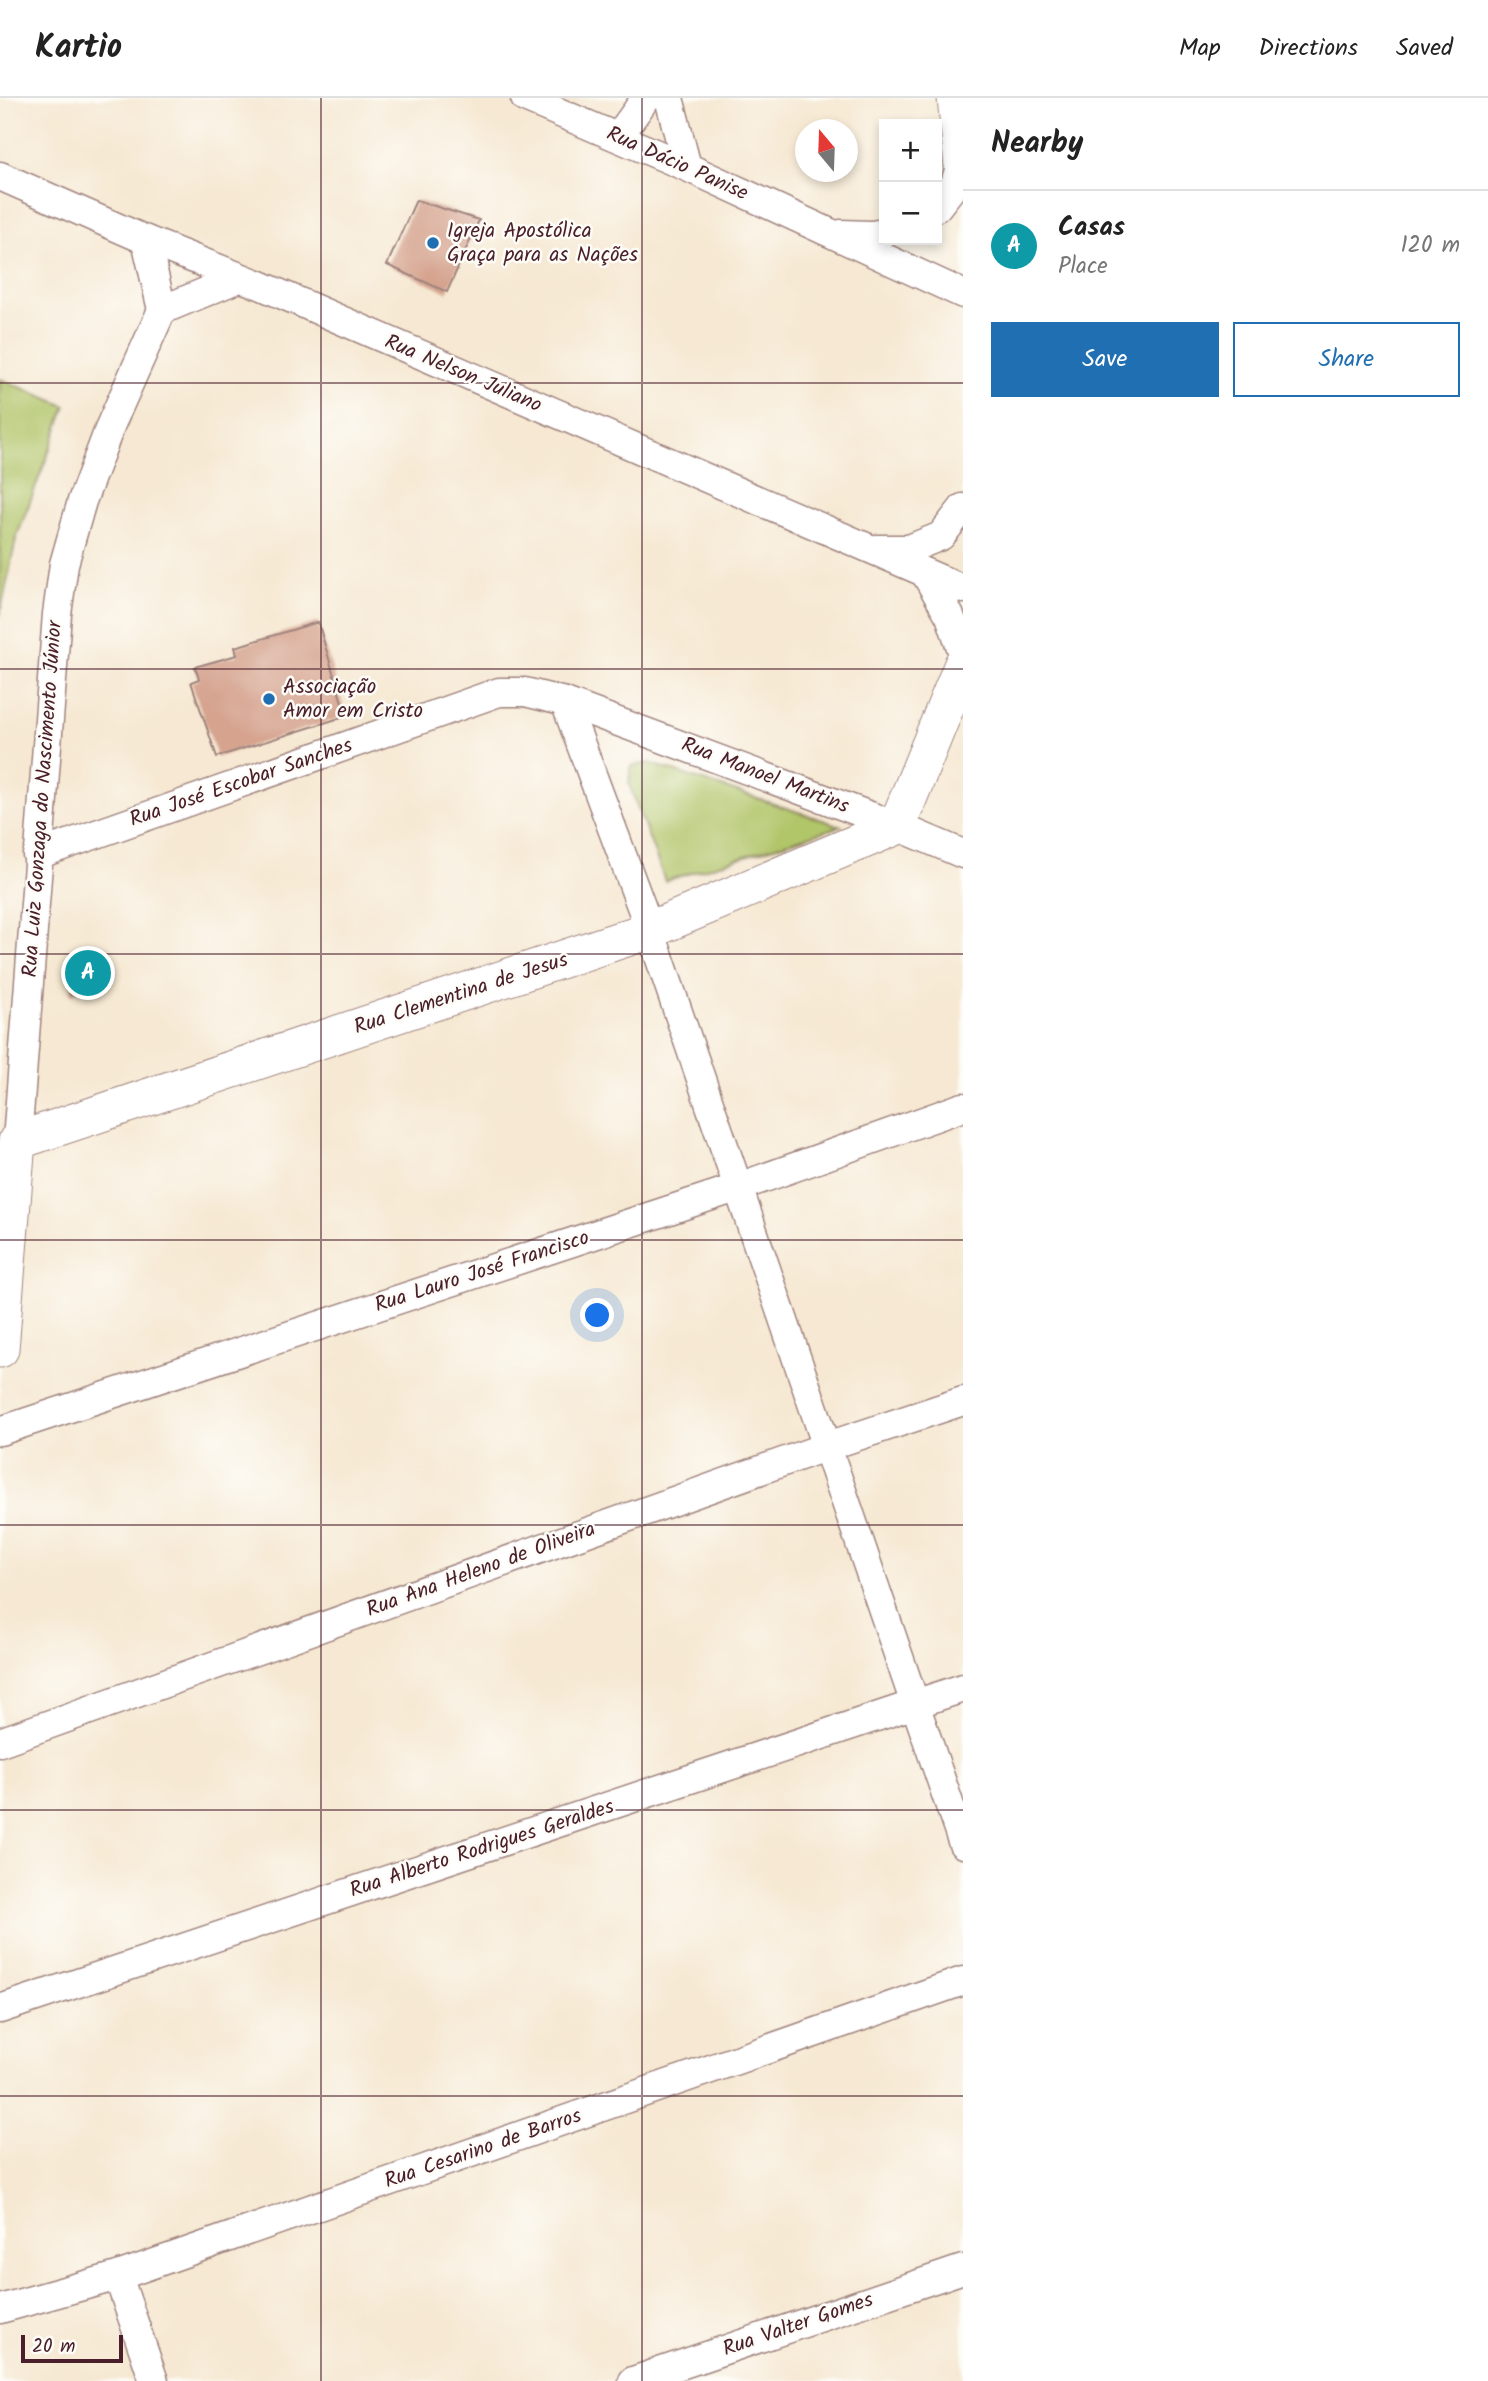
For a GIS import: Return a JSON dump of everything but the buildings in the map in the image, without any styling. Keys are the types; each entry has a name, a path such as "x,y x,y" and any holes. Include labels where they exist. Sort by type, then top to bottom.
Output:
{"street":[{"name":"Rua Dácio Panise","path":"525,98 687,167 963,294"},
{"path":"618,137 646,98"},
{"path":"669,98 687,167"},
{"path":"956,98 963,165"},
{"path":"942,201 955,184 962,159"},
{"name":"Rua Nelson Juliano","path":"0,176 963,589"},
{"name":"Rua Dácio Panise","path":"828,233 879,234"},
{"path":"146,240 162,310 239,278"},
{"name":"Rua Luiz Gonzaga do Nascimento Júnior","path":"0,1349 37,855 57,614 64,564 82,501 111,424 162,310"},
{"path":"871,549 909,550 942,536 963,508"},
{"path":"925,573 950,616 963,653"},
{"path":"897,826 963,664"},
{"name":"Rua José Escobar Sanches","path":"37,855 499,692 525,692 565,702"},
{"path":"565,702 649,930 963,1844"},
{"name":"Rua Manoel Martins","path":"565,702 897,826 963,854"},
{"name":"Rua Clementina de Jesus","path":"17,1141 649,930 897,826"},
{"name":"Rua Lauro José Francisco","path":"0,1431 736,1188 963,1107"},
{"name":"Rua Ana Heleno de Oliveira","path":"0,1742 825,1447 963,1401"},
{"name":"Rua Alberto Rodrigues Geraldes","path":"0,2009 963,1688"},
{"name":"Rua Cesarino de Barros","path":"0,2309 118,2276 963,1981"},
{"name":"Rua Valter Gomes","path":"633,2381 963,2269"},
{"path":"118,2276 154,2381"}],"green space":[{"path":"0,379 66,406 16,539 0,615"},
{"path":"649,763 841,826 665,881 629,784 631,766"}],"place":[{"name":"Igreja Apostólica Graça para as Nações","path":"433,243"},
{"name":"Associação Amor em Cristo","path":"269,699"},
{"name":"Casas","path":"88,973"}]}
